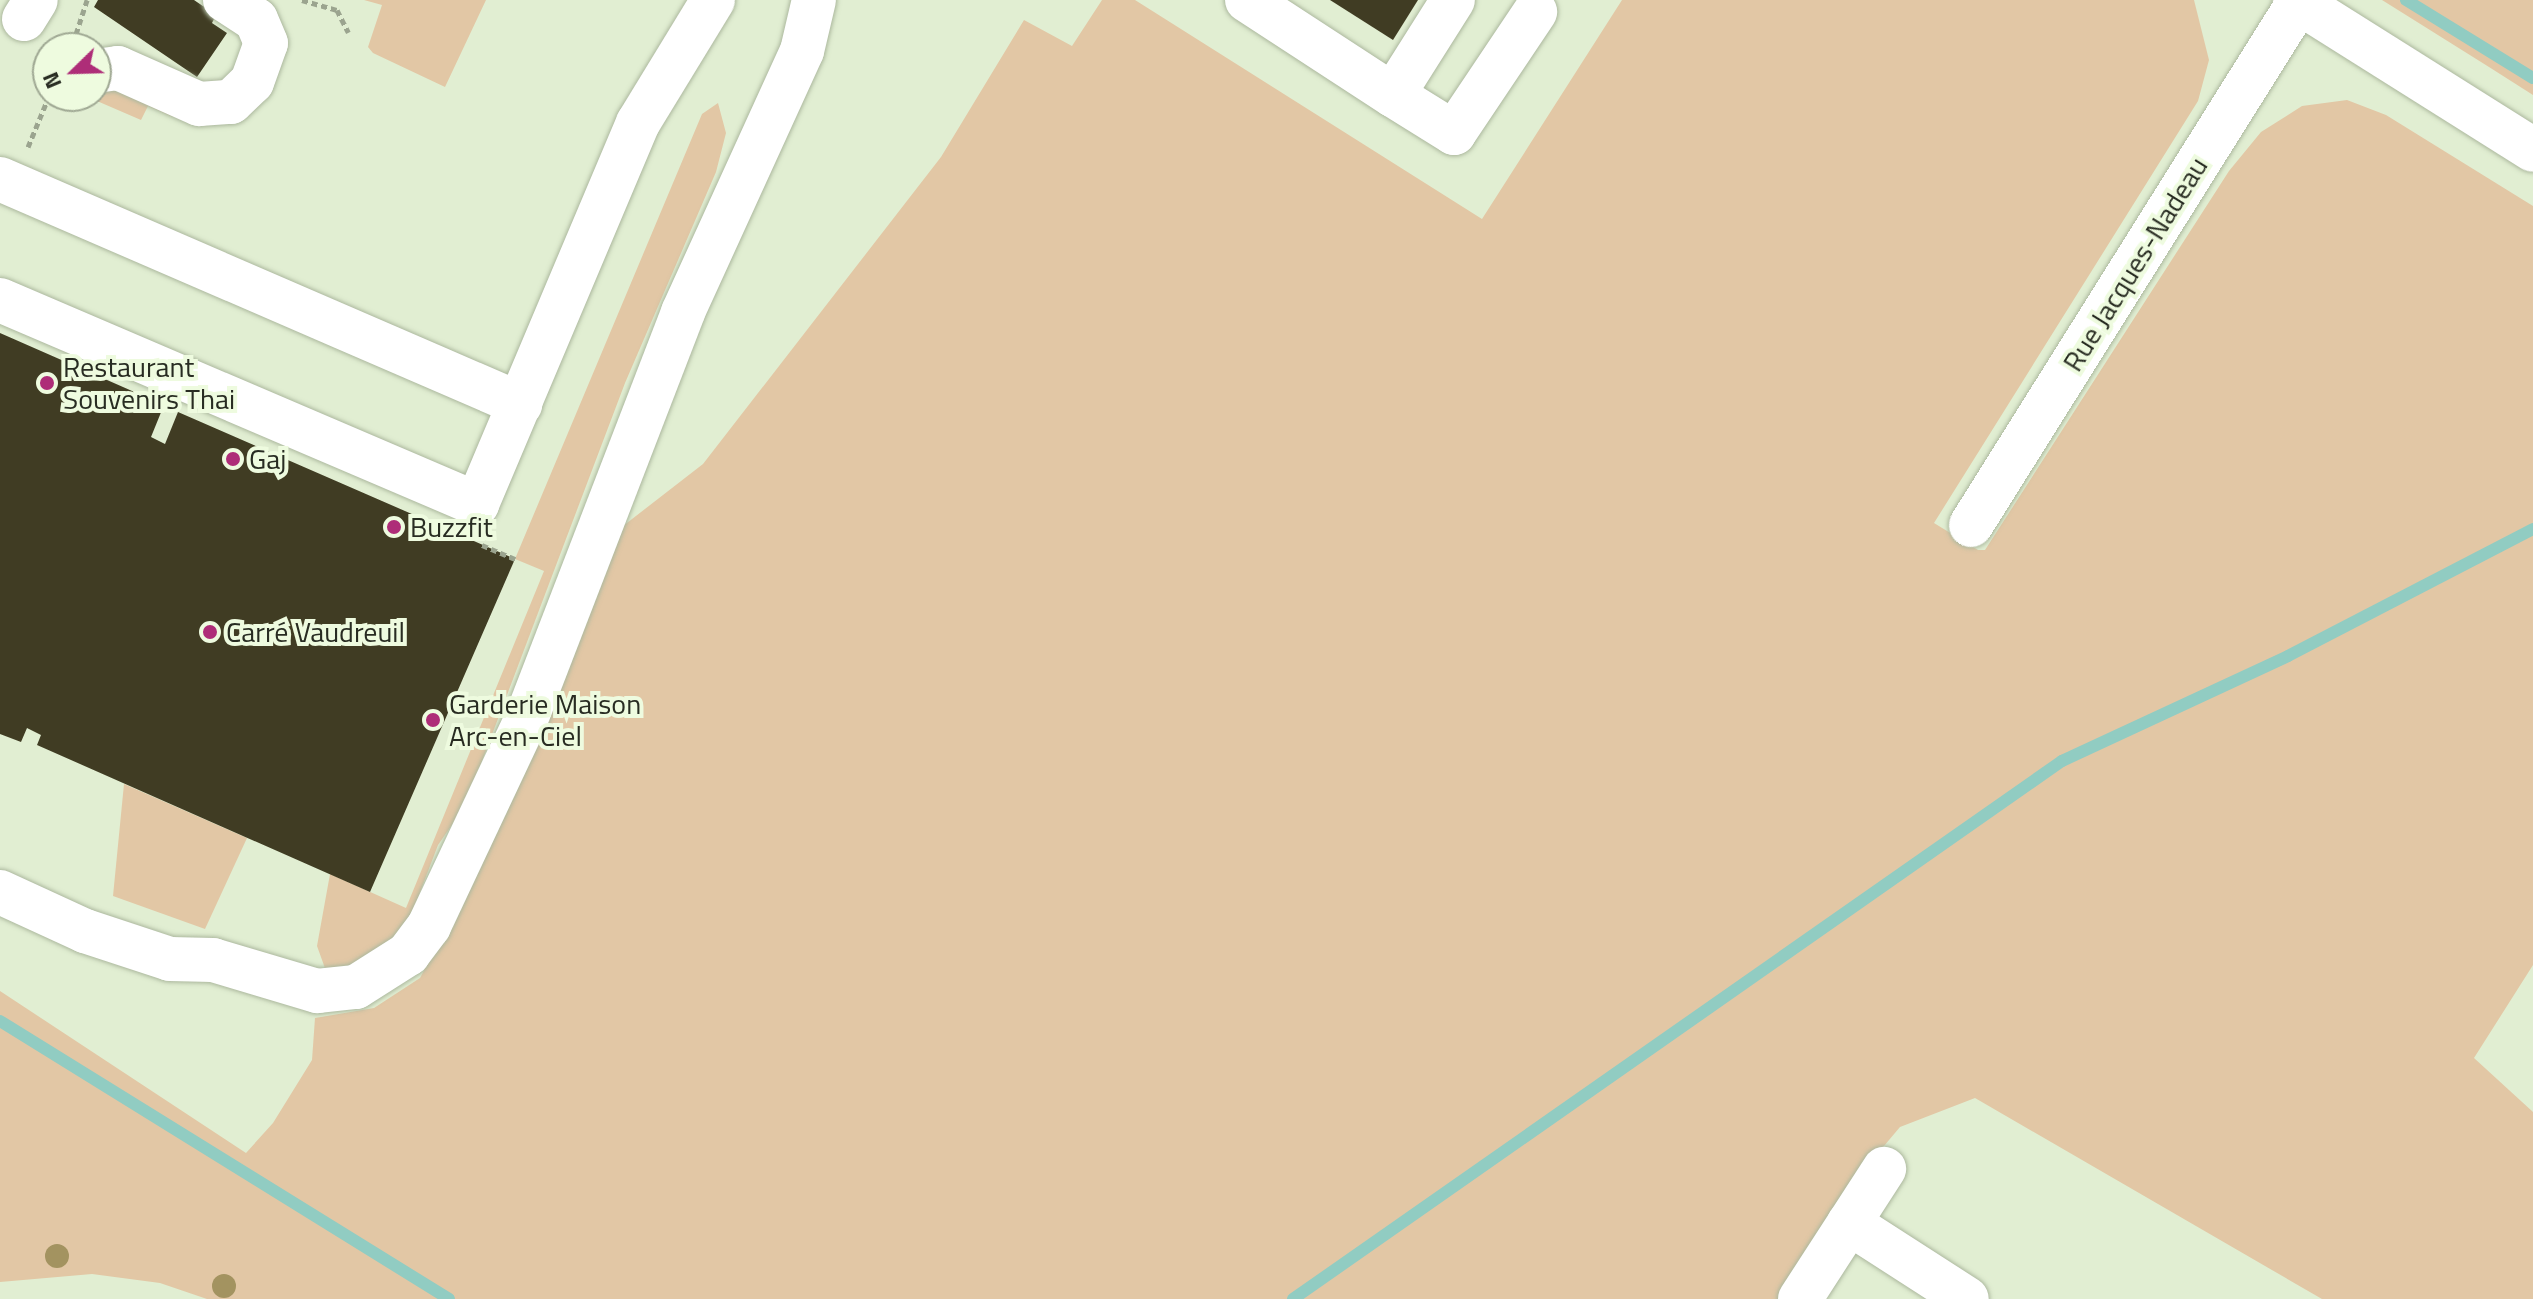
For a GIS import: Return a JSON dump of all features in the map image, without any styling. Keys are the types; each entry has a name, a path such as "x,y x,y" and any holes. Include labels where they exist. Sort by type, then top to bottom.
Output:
{"street":[{"path":"112,70 118,68 199,104 231,102 252,82 266,43 256,20 225,0"},
{"path":"0,300 477,504 638,123 713,0"},
{"path":"0,892 85,931 170,959 213,960 317,991 356,987 408,954 429,926 525,722 683,312 797,65 814,0"},
{"path":"1247,0 1454,133 1535,12"},
{"path":"1393,95 1453,0"},
{"path":"2297,1 2533,150"},
{"name":"Rue Jacques-Nadeau","path":"1971,525 2297,1"},
{"path":"12,166 520,404"},
{"path":"1800,1299 1884,1169"},
{"path":"1849,1223 1967,1299"}],"path":[{"path":"83,32 87,0"},
{"path":"302,0 337,10 348,32"},
{"path":"12,166 52,112"}],"shaded area":[{"path":"364,0 486,0 445,87 373,53 368,47 382,5"},
{"path":"1102,0 1135,0 1482,219 1622,0 2194,0 2209,60 2198,101 1934,523 1978,550 1985,550 2229,171 2261,132 2302,106 2347,100 2386,115 2533,206 2533,965 2474,1058 2533,1112 2533,1299 2322,1299 1975,1098 1900,1127 1846,1191 1778,1299 207,1299 160,1283 92,1274 0,1282 0,991 246,1153 273,1123 312,1060 315,1018 374,1008 420,978 491,846 614,533 703,464 941,157 1024,20 1072,46"},
{"path":"2382,0 2533,0 2533,95 2489,67"},
{"path":"112,90 176,113 173,117 148,106 141,120 112,107"},
{"path":"718,103 726,133 716,172 625,383 465,806 438,845 404,934 369,961 326,971 317,946 330,874 406,908 544,571 515,559 702,114"},
{"path":"124,784 247,838 205,929 113,896"}],"building":[{"path":"98,0 194,0 216,15 212,23 227,33 197,77 94,7"},
{"path":"1330,0 1418,0 1393,40"},
{"name":"Carré Vaudreuil","path":"0,333 164,405 151,437 165,444 178,412 515,559 370,892 37,745 41,735 27,728 21,742 0,734"}],"waterway":[{"path":"2406,0 2533,78"},
{"path":"1293,1299 2062,761 2288,656 2533,529"},
{"path":"0,1021 449,1299"}],"place":[{"name":"Restaurant Souvenirs Thai","path":"47,383"},
{"name":"Gaj","path":"233,459"},
{"name":"Buzzfit","path":"394,527"},
{"name":"Carré Vaudreuil","path":"210,632"},
{"name":"Garderie Maison Arc-en-Ciel","path":"433,720"}]}
